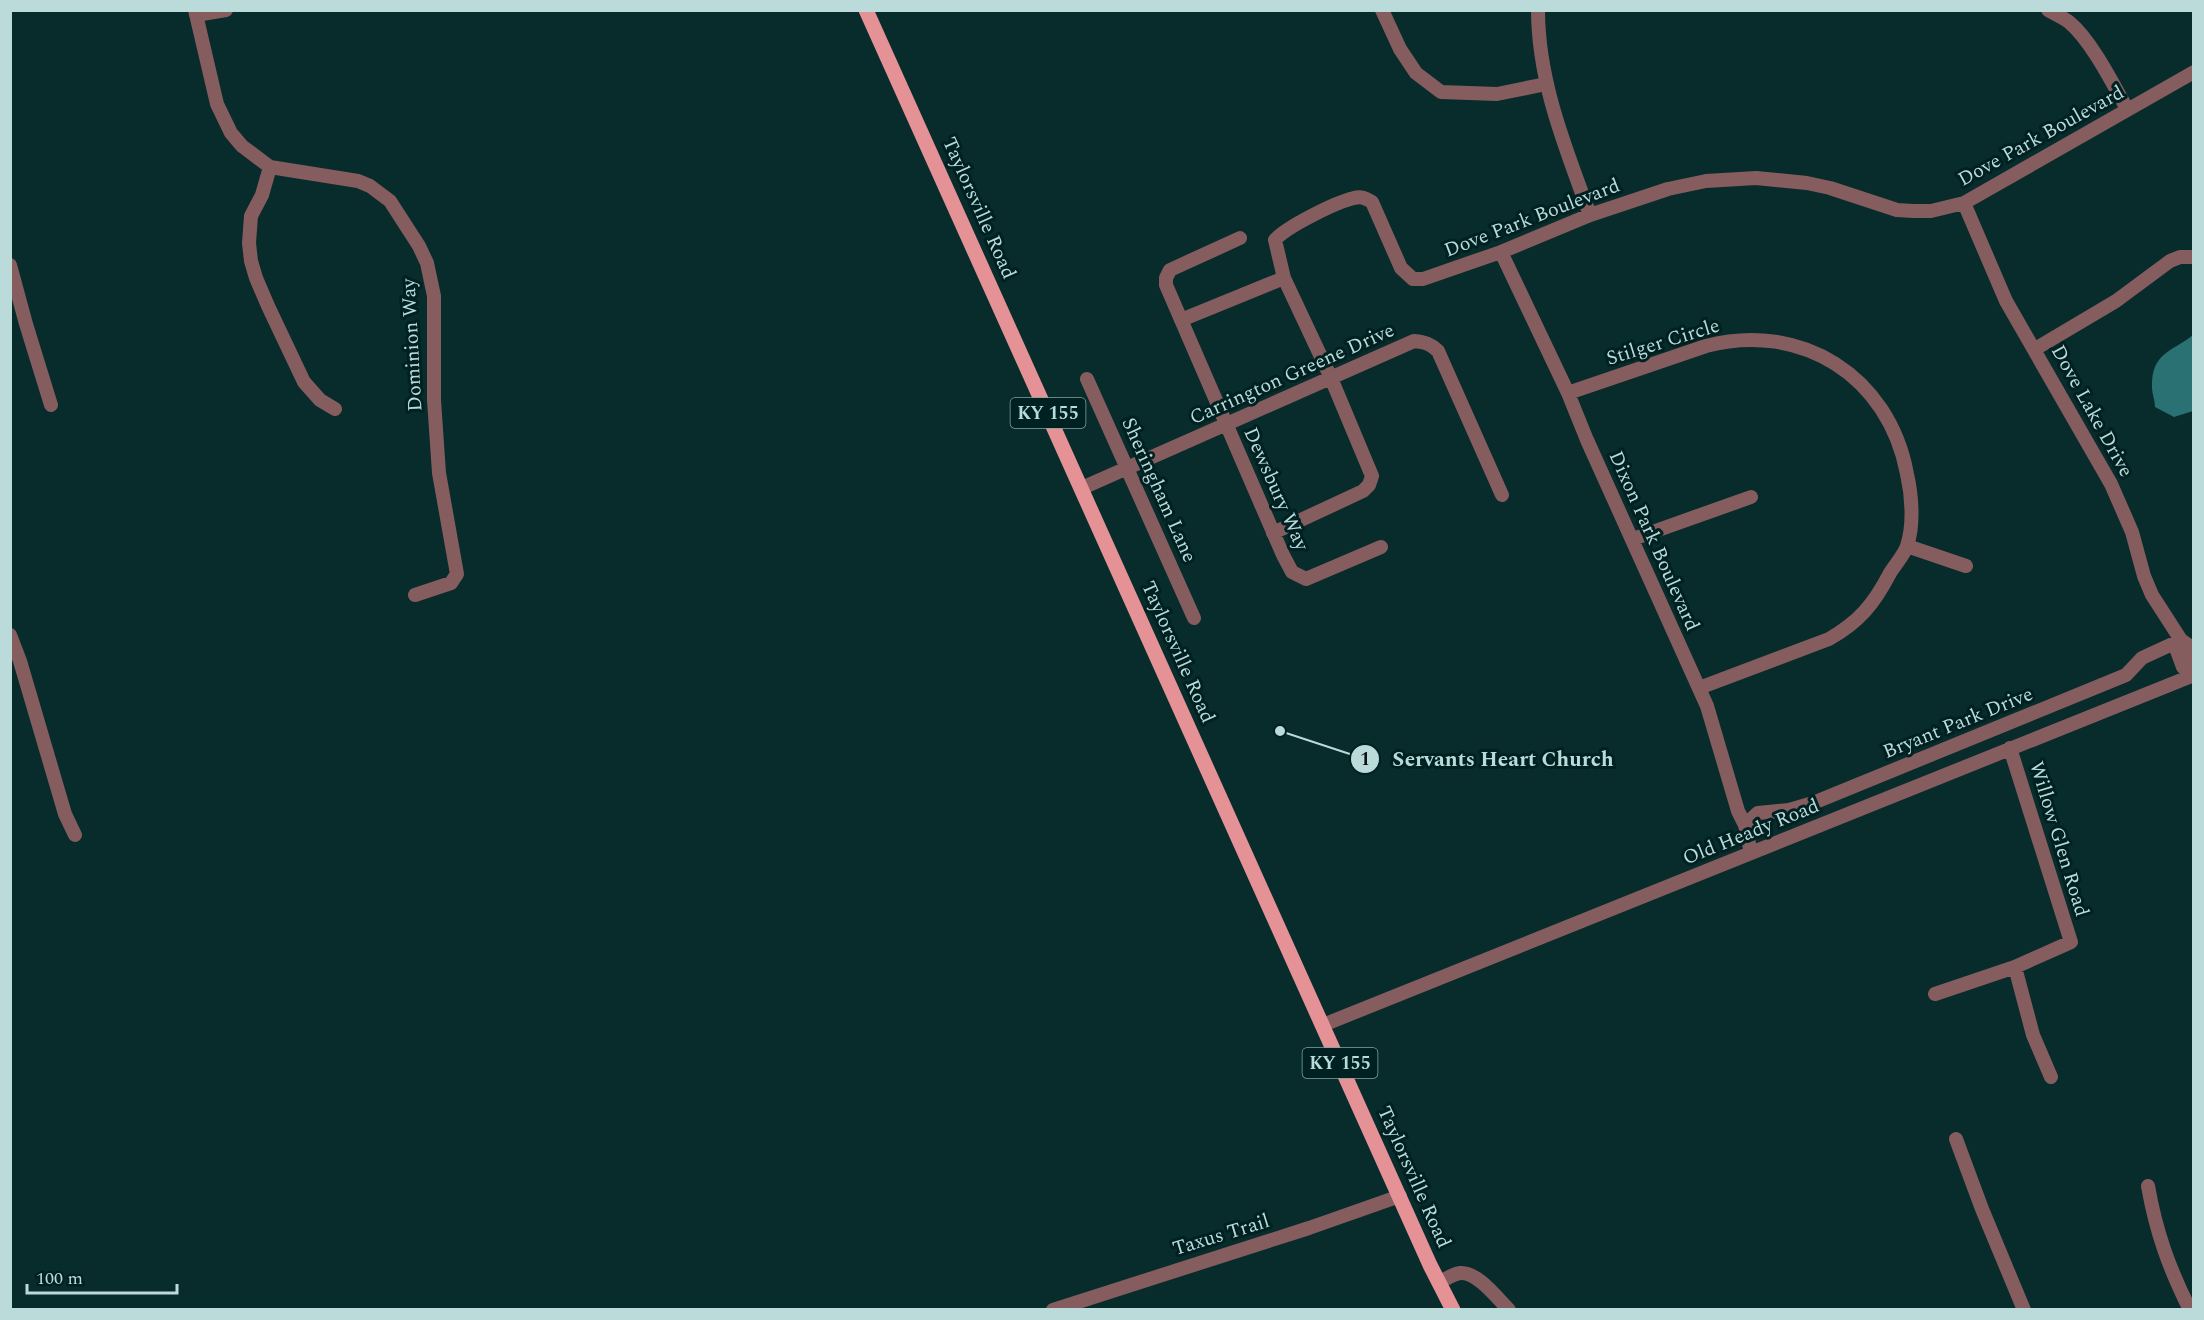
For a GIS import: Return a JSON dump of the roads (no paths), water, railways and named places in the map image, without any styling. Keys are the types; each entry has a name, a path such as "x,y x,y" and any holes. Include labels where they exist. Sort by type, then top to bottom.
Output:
{"main road":[{"name":"Taylorsville Road","path":"866,10 1453,1310"}],"street":[{"path":"195,13 226,10"},
{"path":"1382,10 1400,49 1416,73 1441,92 1497,94 1546,84"},
{"path":"1538,10 1546,84 1590,215"},
{"path":"2048,10 2067,20 2079,31 2104,68 2127,109"},
{"name":"Dominion Way","path":"195,13 217,104 222,118 242,146 270,166 358,181 370,186 390,201 419,246 427,263 434,296 434,400 439,473 457,574 451,583 415,595"},
{"name":"Dove Park Boulevard","path":"1274,533 1363,490 1369,485 1372,476 1331,378 1284,278 1275,240 1282,231 1353,198 1364,197 1372,202 1401,268 1413,279 1422,279 1501,252 1590,215 1668,189 1706,181 1756,178 1789,181 1830,188 1898,210 1930,211 1964,203 2022,172 2193,72"},
{"path":"270,166 261,195 251,216 249,243 253,270 304,382 320,400 335,409"},
{"name":"Dove Lake Drive","path":"1964,203 2006,301 2111,484 2132,532 2144,576 2152,595 2181,640 2176,648 2183,668 2193,670"},
{"name":"Dewsbury Way","path":"1240,238 1170,270 1166,278 1166,285 1274,533 1292,572 1306,579 1381,547"},
{"name":"Dixon Park Boulevard","path":"1501,252 1568,393 1699,688 1710,715 1738,811 1745,825 1751,853"},
{"path":"2035,350 2116,301 2170,261 2180,257 2193,257"},
{"path":"10,265 51,405"},
{"path":"1181,321 1284,278"},
{"name":"Stilger Circle","path":"1568,393 1726,340 1766,341 1805,348 1842,367 1859,382 1885,414 1895,431 1902,447 1910,488 1911,509 1907,546 1876,600 1848,628 1829,639 1699,688"},
{"name":"Carrington Greene Drive","path":"1082,488 1414,342 1431,344 1438,351 1502,495"},
{"name":"Sheringham Lane","path":"1087,379 1194,618"},
{"path":"1633,539 1751,497"},
{"path":"1907,546 1966,566"},
{"path":"10,635 65,814 75,835"},
{"name":"Bryant Park Drive","path":"1745,825 1758,813 1789,810 1813,803 2126,675 2142,658 2181,640"},
{"name":"Old Heady Road","path":"1323,1025 2010,748 2193,670"},
{"name":"Willow Glen Road","path":"2010,748 2071,942 2015,967"},
{"path":"1935,994 2015,967 2033,1035 2051,1077"},
{"path":"1956,1139 2024,1310"},
{"path":"2148,1186 2158,1235 2172,1274 2190,1310"},
{"name":"Taxus Trail","path":"1053,1310 1400,1196"},
{"path":"1439,1283 1454,1275 1467,1273 1475,1276 1509,1310"}],"water":[{"path":"2193,335 2193,411 2174,417 2155,407 2152,390 2155,367 2164,354"}],"place":[{"name":"Servants Heart Church","path":"1280,731"}]}
